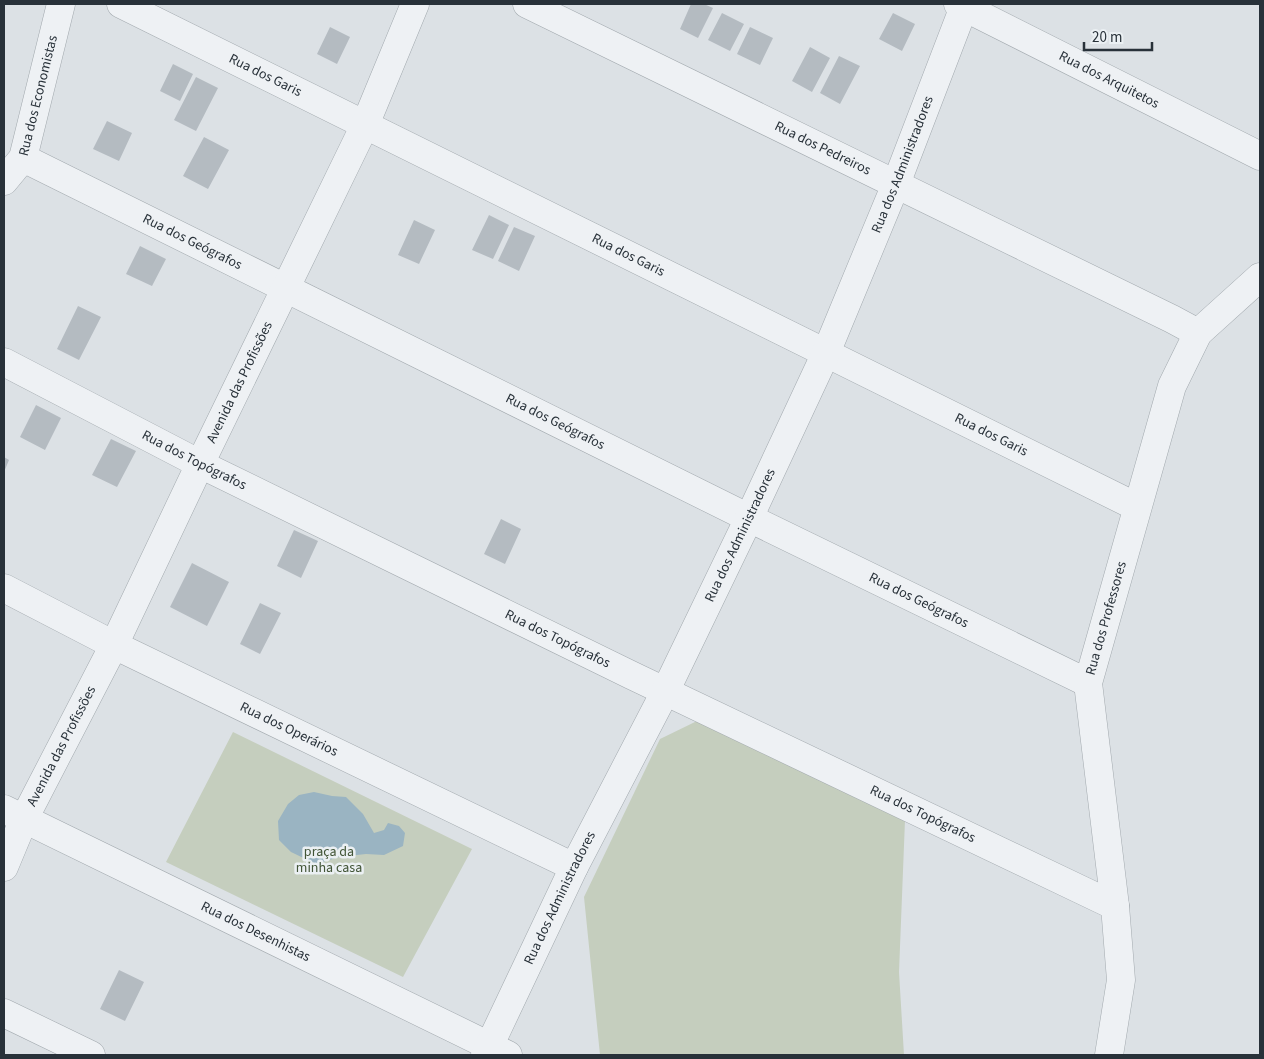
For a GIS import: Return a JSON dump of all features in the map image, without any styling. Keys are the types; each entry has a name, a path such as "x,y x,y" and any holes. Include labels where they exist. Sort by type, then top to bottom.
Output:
{"street":[{"name":"Rua dos Economistas","path":"4,181 22,158 61,4"},
{"name":"Rua dos Garis","path":"121,4 1137,507"},
{"name":"Avenida das Profissões","path":"4,867 14,814 114,645 365,125 415,4"},
{"name":"Rua dos Pedreiros","path":"527,4 1198,333"},
{"name":"Rua dos Administradores","path":"494,1052 574,867 665,692 826,353 896,184 963,5"},
{"name":"Rua dos Arquitetos","path":"963,5 1260,156"},
{"name":"Rua dos Geógrafos","path":"22,158 749,518 1088,683"},
{"name":"Rua dos Professores","path":"1109,1055 1121,980 1115,906 1088,683 1172,386 1198,333 1260,277"},
{"name":"Rua dos Topógrafos","path":"4,362 200,464 665,692 1115,906"},
{"name":"Rua dos Operários","path":"4,588 114,645 574,867"},
{"name":"Rua dos Desenhistas","path":"14,814 494,1052"},
{"path":"4,1013 91,1055"}],"green space":[{"path":"697,721 905,820 899,972 904,1055 600,1055 584,897 660,739"},
{"name":"praça da minha casa","path":"233,732 472,849 403,977 166,862"}],"water":[{"path":"314,792 346,797 363,814 374,833 384,830 388,823 399,826 405,833 403,846 384,855 366,854 339,857 316,864 291,852 279,840 278,821 288,804 299,795"}],"building":[{"path":"691,4 704,4 713,8 698,38 680,29"},
{"path":"722,13 744,24 730,51 708,40"},
{"path":"893,13 915,24 902,51 879,39"},
{"path":"330,27 350,37 337,64 317,54"},
{"path":"750,27 773,38 760,65 737,54"},
{"path":"810,47 830,58 812,92 792,81"},
{"path":"839,56 860,66 840,104 820,93"},
{"path":"173,64 193,74 180,101 160,91"},
{"path":"196,77 218,88 196,131 174,120"},
{"path":"107,121 132,133 119,161 93,149"},
{"path":"204,137 229,150 208,189 183,176"},
{"path":"489,215 509,225 493,259 472,250"},
{"path":"414,220 435,230 419,264 398,255"},
{"path":"514,227 535,236 519,271 498,261"},
{"path":"140,246 166,259 152,286 126,274"},
{"path":"78,306 101,317 79,360 57,349"},
{"path":"36,405 61,418 45,450 20,437"},
{"path":"111,439 136,451 117,487 92,475"},
{"path":"4,457 9,460 4,472"},
{"path":"501,519 521,529 505,564 484,554"},
{"path":"294,530 318,541 301,578 277,566"},
{"path":"192,563 229,582 207,626 170,607"},
{"path":"260,603 281,613 260,654 240,644"},
{"path":"119,970 144,982 125,1021 100,1009"}]}
